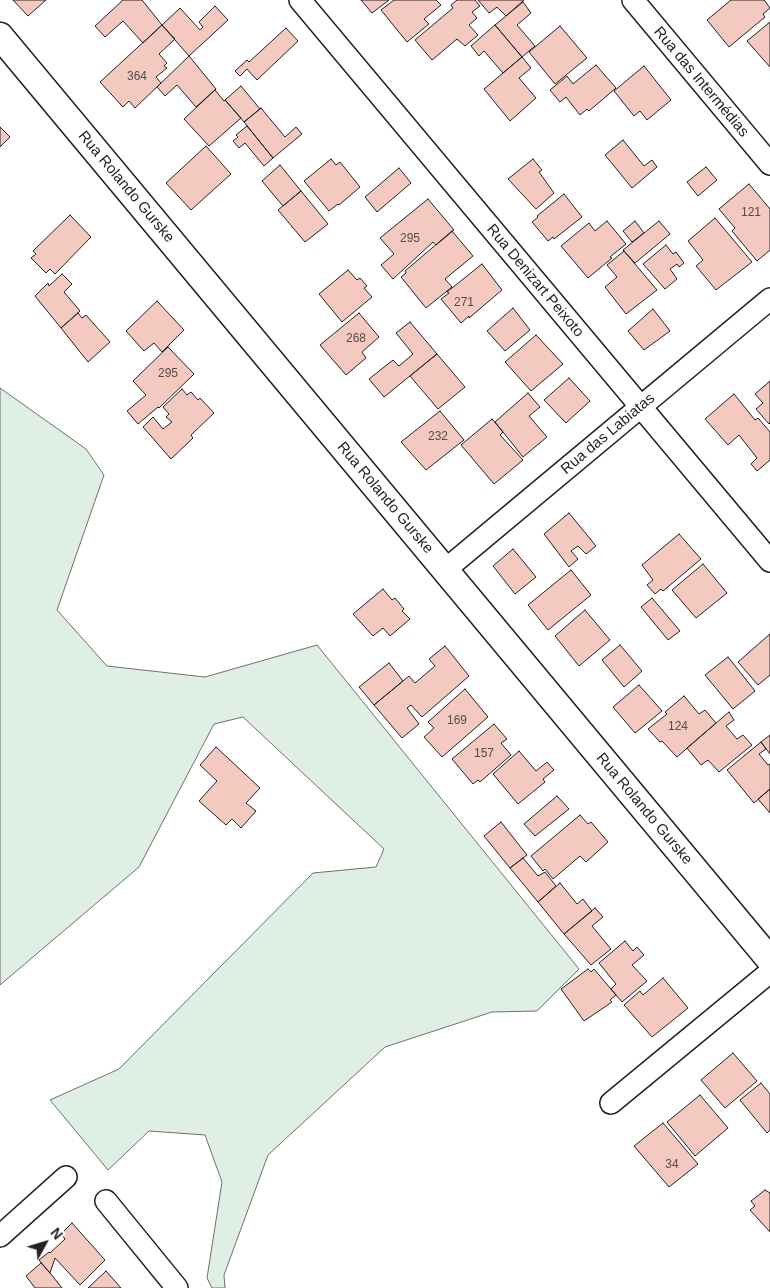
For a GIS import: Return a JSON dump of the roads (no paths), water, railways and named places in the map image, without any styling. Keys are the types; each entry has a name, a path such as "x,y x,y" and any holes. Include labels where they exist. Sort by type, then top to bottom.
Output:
{"street":[{"name":"Rua Denizart Peixoto","path":"300,0 770,561"},
{"name":"Rua das Intermédias","path":"633,0 770,164"},
{"name":"Rua Rolando Gurske","path":"0,36 770,960"},
{"name":"Rua das Labiatas","path":"445,570 770,299"},
{"path":"611,1103 770,972"},
{"path":"0,1236 66,1177"},
{"path":"106,1201 177,1288"}]}
